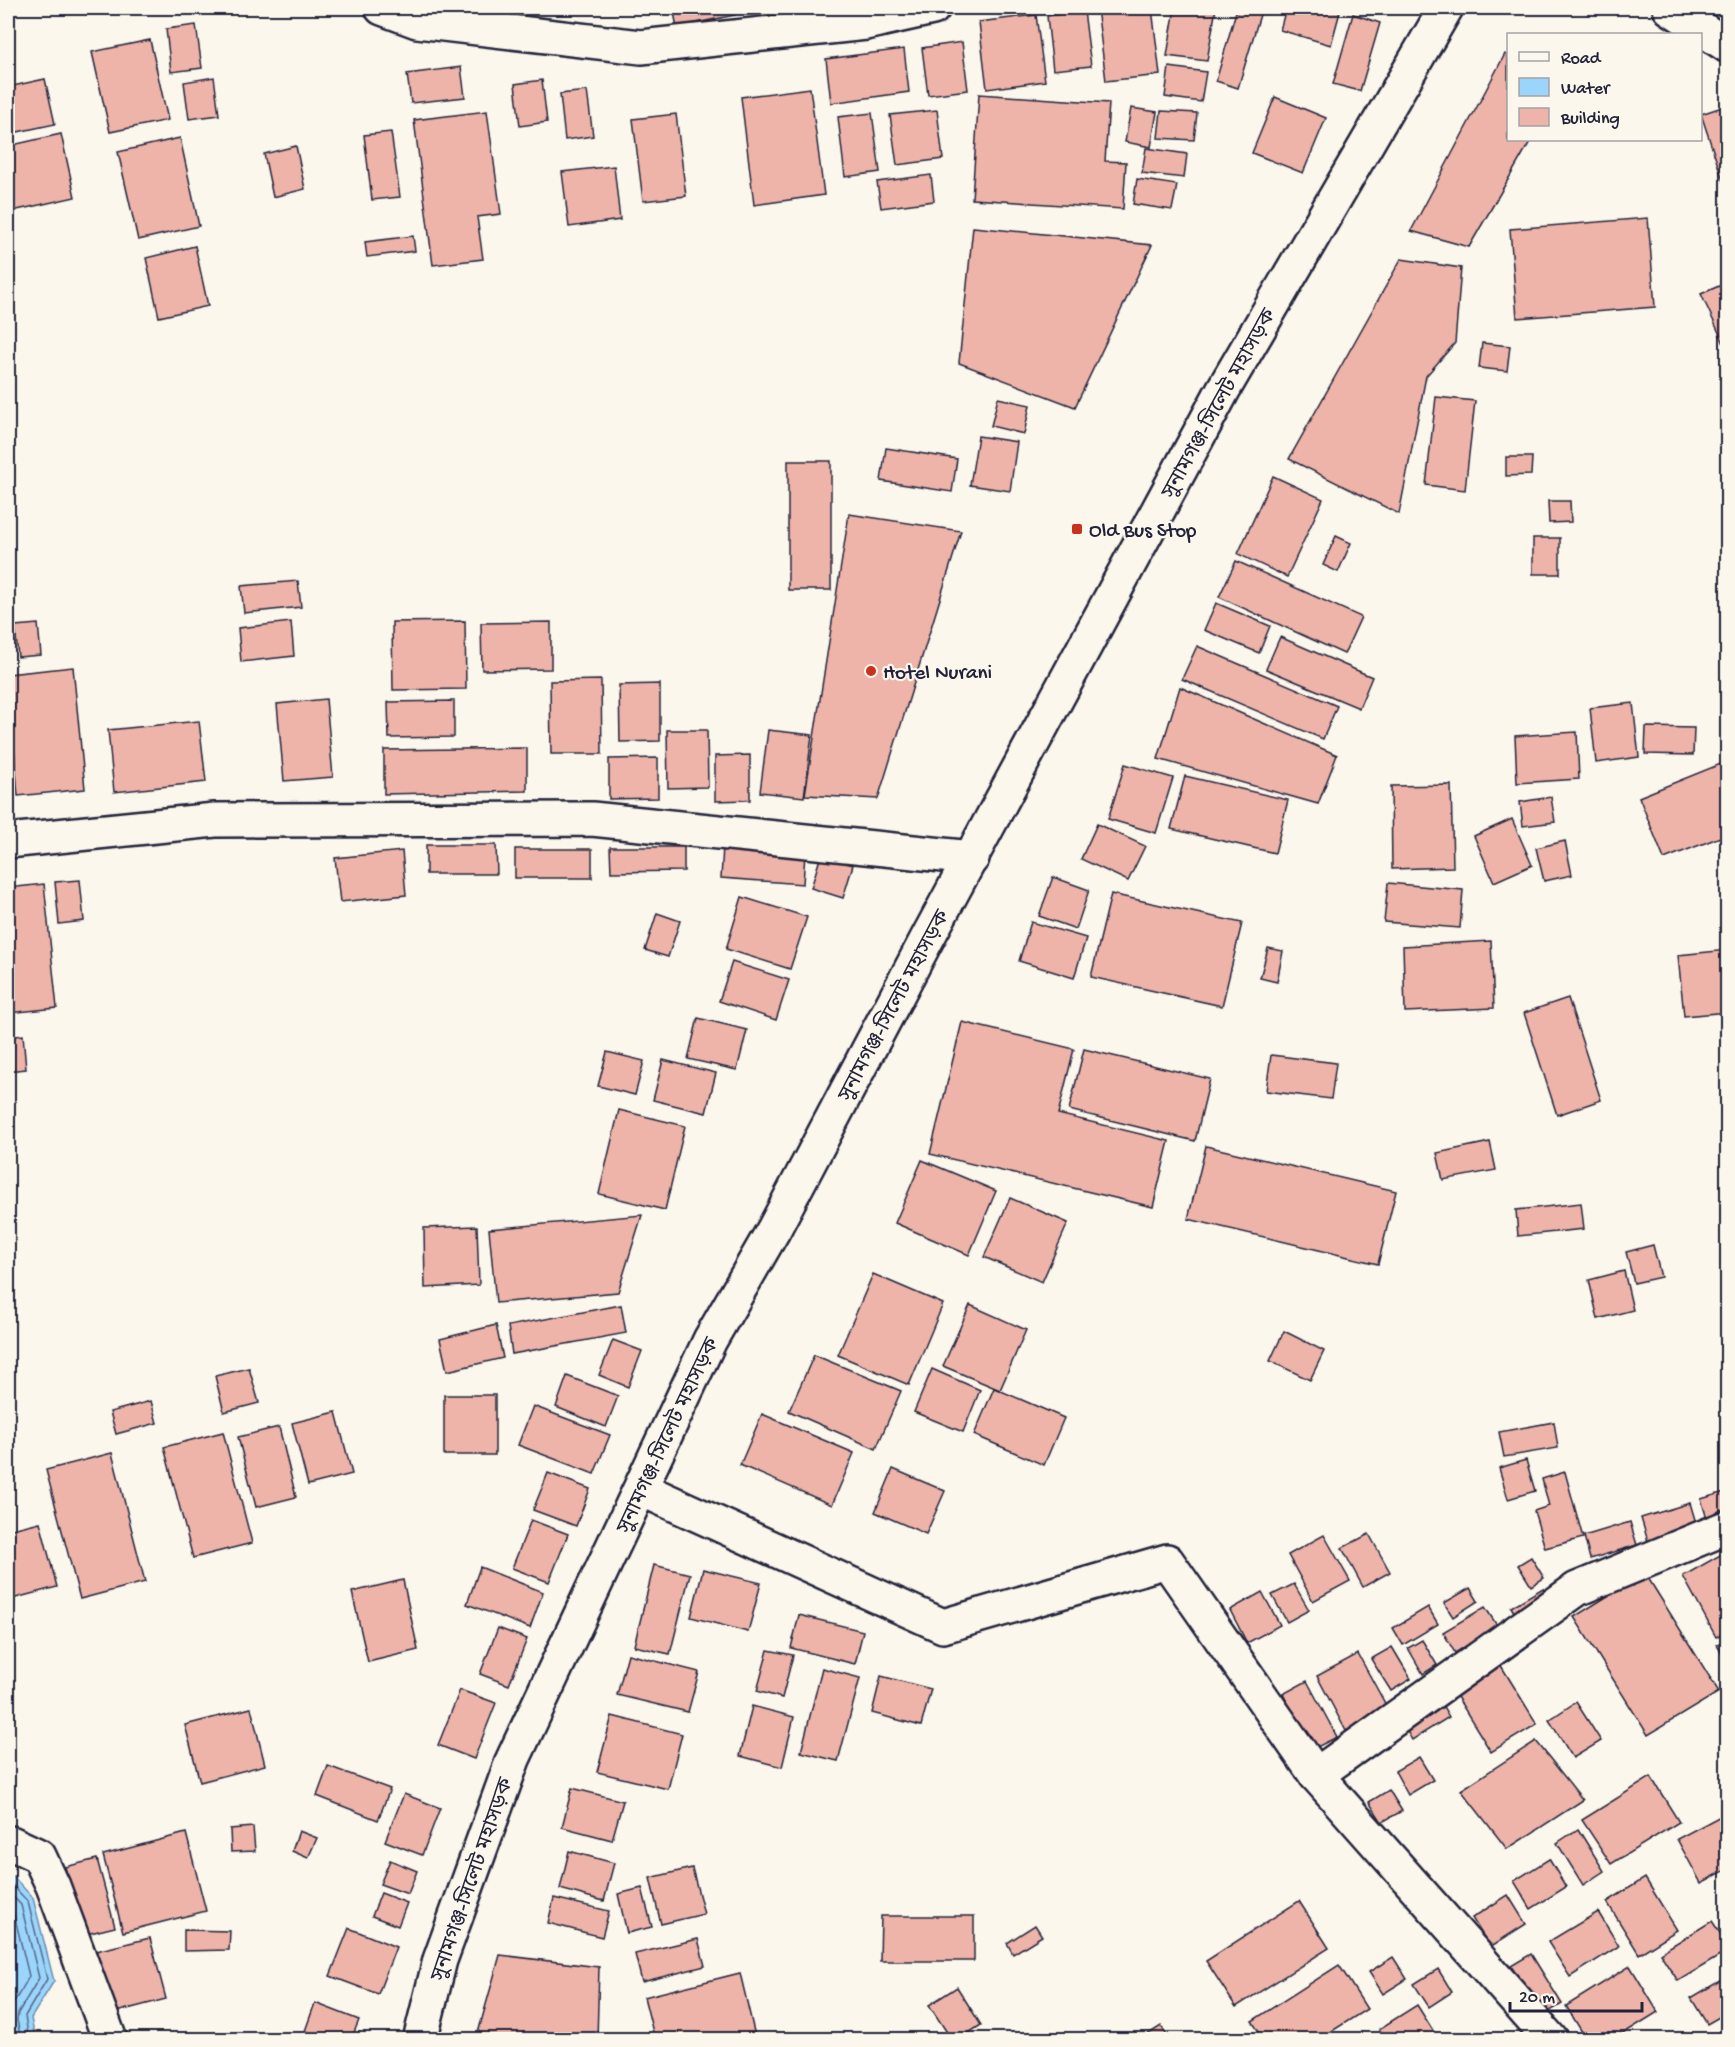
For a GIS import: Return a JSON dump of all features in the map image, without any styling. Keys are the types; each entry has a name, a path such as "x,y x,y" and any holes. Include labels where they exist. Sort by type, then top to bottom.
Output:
{"street":[{"path":"382,8 417,21 641,47 866,23 933,8"},
{"name":"সুনামগঞ্জ-সিলেট মহাসড়ক","path":"420,2040 440,1960 513,1759 711,1340 774,1229 1223,390 1446,8"},
{"path":"1670,8 1728,46"},
{"path":"8,841 215,820 592,819 972,858"},
{"path":"641,1489 943,1626 1167,1561 1316,1775 1551,2040"},
{"path":"1316,1775 1577,1589 1728,1527"},
{"path":"8,1843 39,1856 53,1886 110,2040"}],"water":[{"path":"8,1871 33,1898 54,1981 31,2018 35,2039 8,2039"}],"building":[{"path":"673,8 733,8 735,15 677,27"},
{"path":"1097,8 1152,8 1160,75 1106,81"},
{"path":"1175,8 1216,8 1207,61 1167,56"},
{"path":"1237,8 1262,8 1238,88 1216,81"},
{"path":"1286,8 1341,8 1331,45 1280,30"},
{"path":"1084,11 1091,66 1053,70 1047,16"},
{"path":"1353,14 1380,23 1360,91 1333,84"},
{"path":"1036,15 1045,81 987,89 979,22"},
{"path":"196,25 202,68 171,72 166,29"},
{"path":"150,40 168,120 110,132 92,52"},
{"path":"962,42 968,90 928,95 922,48"},
{"path":"904,49 909,92 831,103 826,59"},
{"path":"1505,54 1507,55 1507,141 1530,141 1469,247 1411,231"},
{"path":"461,67 465,97 411,103 407,74"},
{"path":"1169,67 1206,72 1201,102 1165,97"},
{"path":"214,77 219,115 189,119 184,82"},
{"path":"45,79 55,124 8,134 8,87"},
{"path":"542,80 547,122 520,126 515,84"},
{"path":"810,88 824,195 754,205 741,97"},
{"path":"587,91 593,136 565,140 560,94"},
{"path":"979,94 1109,103 1105,161 1126,162 1123,209 972,199"},
{"path":"1275,97 1326,118 1303,173 1252,153"},
{"path":"1728,105 1728,196 1702,117 1702,114"},
{"path":"1131,108 1157,112 1151,147 1125,142"},
{"path":"937,110 943,159 897,165 890,115"},
{"path":"487,111 501,214 477,217 483,259 433,265 414,120"},
{"path":"1161,111 1197,113 1194,140 1158,138"},
{"path":"872,113 880,172 845,177 838,117"},
{"path":"676,114 686,196 643,201 633,119"},
{"path":"391,132 400,197 372,200 364,135"},
{"path":"61,134 75,197 8,212 8,146"},
{"path":"180,138 199,226 138,240 118,152"},
{"path":"296,146 305,189 273,197 264,154"},
{"path":"1146,148 1187,154 1184,178 1142,173"},
{"path":"614,166 620,220 569,227 562,172"},
{"path":"931,175 934,201 881,208 877,182"},
{"path":"1137,179 1177,185 1172,210 1133,204"},
{"path":"1648,218 1655,307 1517,318 1510,229"},
{"path":"973,227 1152,245 1075,407 959,363"},
{"path":"413,236 415,251 367,257 365,242"},
{"path":"195,246 208,306 159,317 146,258"},
{"path":"1401,259 1461,268 1455,343 1426,376 1399,514 1289,459"},
{"path":"1728,282 1728,350 1727,350 1701,294"},
{"path":"1482,343 1510,346 1507,371 1479,368"},
{"path":"1436,397 1475,401 1465,490 1426,485"},
{"path":"998,398 1030,405 1024,434 991,426"},
{"path":"978,436 1017,442 1010,491 970,485"},
{"path":"886,448 957,459 952,492 881,481"},
{"path":"1506,457 1532,457 1531,475 1506,476"},
{"path":"788,461 831,461 831,590 788,590"},
{"path":"1273,476 1323,499 1287,577 1238,554"},
{"path":"1548,501 1570,501 1571,522 1549,523"},
{"path":"849,514 961,531 878,799 805,795"},
{"path":"1336,536 1351,543 1338,572 1323,565"},
{"path":"1533,538 1560,538 1560,574 1533,574"},
{"path":"1236,561 1361,617 1344,654 1219,597"},
{"path":"298,581 301,607 244,613 241,586"},
{"path":"1216,603 1270,626 1259,653 1204,630"},
{"path":"465,621 466,689 393,690 392,622"},
{"path":"291,622 294,656 241,662 238,628"},
{"path":"551,622 551,669 482,670 481,623"},
{"path":"38,624 41,655 18,657 15,626"},
{"path":"1280,637 1372,677 1359,708 1266,669"},
{"path":"1197,646 1337,706 1323,739 1182,679"},
{"path":"73,667 85,789 18,796 8,674"},
{"path":"601,680 602,754 551,754 550,681"},
{"path":"660,684 660,741 620,742 619,685"},
{"path":"1180,687 1337,755 1318,804 1158,759"},
{"path":"326,699 333,777 284,781 277,704"},
{"path":"454,701 454,737 389,738 388,702"},
{"path":"1633,703 1639,757 1596,763 1590,708"},
{"path":"199,721 206,782 114,792 108,730"},
{"path":"1646,727 1694,728 1693,755 1645,754"},
{"path":"667,730 707,730 708,787 668,788"},
{"path":"768,730 812,735 804,797 760,792"},
{"path":"1577,732 1579,779 1517,783 1515,736"},
{"path":"527,748 527,791 384,794 384,750"},
{"path":"750,755 750,800 715,801 715,756"},
{"path":"658,758 658,798 609,799 609,759"},
{"path":"1728,761 1728,834 1664,859 1639,797"},
{"path":"1125,764 1173,778 1156,833 1108,819"},
{"path":"1185,776 1288,800 1275,853 1171,829"},
{"path":"1451,785 1453,867 1392,869 1391,786"},
{"path":"1551,797 1555,822 1523,826 1520,802"},
{"path":"1512,819 1532,865 1494,882 1474,836"},
{"path":"1097,824 1145,846 1128,881 1081,859"},
{"path":"1565,841 1572,875 1544,881 1536,848"},
{"path":"426,845 496,845 497,874 426,874"},
{"path":"610,847 684,847 684,871 611,872"},
{"path":"723,847 805,853 803,884 721,878"},
{"path":"515,849 592,849 592,878 515,878"},
{"path":"402,851 406,895 340,902 335,858"},
{"path":"821,855 853,865 843,898 811,888"},
{"path":"1053,877 1089,890 1076,929 1039,916"},
{"path":"80,880 84,921 59,924 55,882"},
{"path":"1388,883 1463,890 1460,928 1384,922"},
{"path":"44,884 57,1008 8,1013 8,888"},
{"path":"1111,894 1242,923 1222,1006 1091,977"},
{"path":"742,897 807,917 790,969 726,949"},
{"path":"657,913 680,921 668,957 645,950"},
{"path":"1031,922 1086,938 1074,978 1019,961"},
{"path":"1491,941 1494,1008 1405,1012 1403,946"},
{"path":"1268,948 1283,951 1277,982 1260,978"},
{"path":"1728,950 1728,1012 1684,1016 1678,955"},
{"path":"732,962 789,980 776,1020 719,1001"},
{"path":"1568,998 1601,1100 1557,1115 1524,1013"},
{"path":"698,1018 747,1030 737,1070 688,1059"},
{"path":"962,1022 1074,1049 1058,1114 1169,1141 1153,1207 930,1154"},
{"path":"23,1035 26,1069 8,1071 8,1037"},
{"path":"1084,1049 1210,1079 1195,1141 1069,1110"},
{"path":"607,1052 644,1061 635,1095 598,1086"},
{"path":"1271,1055 1336,1063 1331,1099 1266,1091"},
{"path":"663,1060 716,1073 706,1113 653,1100"},
{"path":"619,1110 685,1126 665,1210 599,1194"},
{"path":"1490,1142 1496,1170 1443,1180 1437,1153"},
{"path":"1206,1146 1396,1191 1378,1264 1188,1219"},
{"path":"922,1160 996,1191 969,1255 895,1223"},
{"path":"1010,1198 1068,1223 1042,1282 984,1257"},
{"path":"1581,1203 1584,1229 1518,1236 1516,1210"},
{"path":"642,1215 618,1292 496,1303 489,1229"},
{"path":"477,1226 479,1285 425,1288 424,1228"},
{"path":"1653,1245 1661,1277 1634,1283 1626,1252"},
{"path":"1624,1271 1633,1310 1598,1319 1589,1280"},
{"path":"873,1274 943,1304 909,1385 838,1355"},
{"path":"621,1305 626,1333 512,1354 508,1326"},
{"path":"970,1305 1026,1330 1000,1390 943,1366"},
{"path":"496,1325 503,1358 447,1371 440,1339"},
{"path":"1284,1331 1324,1351 1310,1380 1270,1361"},
{"path":"613,1340 642,1351 628,1387 599,1375"},
{"path":"814,1355 901,1391 876,1449 789,1411"},
{"path":"249,1368 259,1403 224,1412 215,1376"},
{"path":"932,1369 980,1390 963,1432 914,1412"},
{"path":"567,1376 618,1396 606,1427 556,1407"},
{"path":"994,1388 1064,1418 1044,1465 974,1435"},
{"path":"444,1395 495,1395 495,1455 444,1455"},
{"path":"151,1401 157,1423 116,1434 110,1412"},
{"path":"533,1406 610,1435 594,1474 518,1445"},
{"path":"336,1412 352,1474 308,1485 292,1423"},
{"path":"762,1414 854,1453 832,1505 740,1465"},
{"path":"1554,1422 1558,1448 1504,1457 1499,1432"},
{"path":"279,1427 296,1497 256,1507 238,1437"},
{"path":"223,1432 252,1543 193,1558 164,1447"},
{"path":"112,1453 145,1582 80,1599 46,1470"},
{"path":"1526,1460 1535,1491 1508,1499 1499,1468"},
{"path":"893,1469 945,1491 926,1534 875,1512"},
{"path":"1565,1472 1583,1538 1545,1548 1534,1511 1549,1506 1542,1479"},
{"path":"548,1473 590,1489 576,1526 533,1510"},
{"path":"1728,1491 1728,1517 1708,1522 1701,1499"},
{"path":"1690,1503 1699,1533 1650,1548 1641,1518"},
{"path":"531,1520 568,1534 549,1582 512,1568"},
{"path":"40,1522 57,1587 8,1600 8,1530"},
{"path":"1630,1522 1637,1545 1590,1559 1584,1536"},
{"path":"1369,1534 1390,1572 1363,1587 1342,1548"},
{"path":"1324,1535 1350,1581 1313,1601 1288,1555"},
{"path":"1722,1554 1728,1564 1728,1631 1716,1637 1683,1576"},
{"path":"1531,1557 1544,1578 1531,1586 1518,1565"},
{"path":"654,1565 690,1574 670,1654 634,1646"},
{"path":"480,1567 543,1592 530,1628 467,1604"},
{"path":"703,1569 761,1583 748,1632 691,1617"},
{"path":"1645,1573 1719,1692 1648,1735 1574,1617"},
{"path":"403,1580 418,1650 368,1662 352,1592"},
{"path":"1294,1584 1309,1610 1287,1622 1272,1595"},
{"path":"1470,1588 1478,1601 1453,1617 1444,1603"},
{"path":"1543,1588 1549,1598 1517,1617 1511,1607"},
{"path":"1262,1592 1280,1625 1247,1643 1230,1610"},
{"path":"1428,1607 1438,1624 1403,1645 1393,1628"},
{"path":"1485,1607 1498,1627 1455,1653 1443,1632"},
{"path":"799,1615 863,1631 855,1664 791,1648"},
{"path":"498,1628 527,1639 509,1685 480,1674"},
{"path":"1728,1639 1728,1663 1717,1644"},
{"path":"1422,1640 1437,1665 1423,1674 1408,1648"},
{"path":"1392,1647 1411,1679 1391,1691 1371,1659"},
{"path":"768,1650 793,1655 782,1698 757,1691"},
{"path":"628,1654 699,1672 688,1712 617,1695"},
{"path":"1358,1654 1387,1707 1346,1731 1317,1676"},
{"path":"1500,1664 1537,1724 1491,1752 1454,1692"},
{"path":"822,1668 860,1678 838,1761 801,1752"},
{"path":"881,1676 931,1689 921,1726 872,1713"},
{"path":"1307,1681 1337,1737 1313,1749 1283,1694"},
{"path":"460,1690 496,1703 474,1759 438,1745"},
{"path":"1437,1696 1449,1717 1412,1740 1400,1719"},
{"path":"1576,1702 1601,1741 1573,1758 1549,1720"},
{"path":"752,1706 794,1717 782,1767 740,1756"},
{"path":"251,1708 265,1765 200,1782 185,1725"},
{"path":"612,1716 682,1734 668,1789 597,1772"},
{"path":"1536,1741 1583,1800 1507,1849 1461,1790"},
{"path":"1419,1757 1433,1780 1408,1795 1395,1771"},
{"path":"328,1766 390,1789 378,1820 317,1796"},
{"path":"1651,1777 1679,1822 1611,1864 1582,1820"},
{"path":"572,1788 623,1801 612,1840 562,1827"},
{"path":"1389,1790 1402,1811 1382,1822 1369,1802"},
{"path":"404,1794 440,1808 422,1855 385,1841"},
{"path":"1728,1812 1728,1869 1701,1883 1677,1839"},
{"path":"253,1827 255,1851 231,1852 230,1829"},
{"path":"1578,1829 1604,1871 1583,1885 1557,1843"},
{"path":"299,1831 317,1838 308,1858 292,1851"},
{"path":"186,1833 206,1911 123,1932 103,1855"},
{"path":"569,1851 614,1863 604,1901 560,1889"},
{"path":"97,1859 115,1927 82,1935 65,1867"},
{"path":"1549,1859 1566,1887 1531,1909 1514,1881"},
{"path":"390,1860 417,1871 408,1894 380,1884"},
{"path":"692,1868 704,1914 661,1924 650,1878"},
{"path":"1645,1878 1677,1930 1639,1954 1607,1902"},
{"path":"642,1888 652,1927 627,1933 618,1894"},
{"path":"381,1893 407,1903 398,1926 372,1916"},
{"path":"1508,1895 1526,1924 1490,1947 1472,1918"},
{"path":"554,1898 609,1911 602,1937 548,1923"},
{"path":"1299,1901 1329,1948 1236,2007 1206,1961"},
{"path":"1598,1912 1619,1946 1570,1977 1548,1942"},
{"path":"881,1916 974,1916 974,1961 880,1961"},
{"path":"1712,1921 1728,1945 1728,1951 1678,1981 1660,1953"},
{"path":"1035,1925 1042,1936 1013,1954 1007,1943"},
{"path":"349,1928 396,1947 378,1994 330,1976"},
{"path":"184,1930 230,1931 229,1950 184,1951"},
{"path":"150,1938 166,1999 112,2013 96,1951"},
{"path":"698,1939 705,1966 642,1982 635,1954"},
{"path":"1531,1954 1562,2004 1542,2016 1511,1966"},
{"path":"500,1955 599,1967 597,2040 476,2040"},
{"path":"1393,1957 1407,1979 1383,1994 1369,1972"},
{"path":"1339,1965 1367,2009 1318,2040 1264,2040 1252,2021"},
{"path":"1630,1966 1658,2012 1613,2040 1587,2040 1566,2006"},
{"path":"1438,1969 1452,1992 1429,2007 1414,1984"},
{"path":"740,1973 756,2040 655,2040 644,1997"},
{"path":"1728,1976 1728,2012 1707,2024 1691,1998"},
{"path":"957,1987 981,2025 958,2040 952,2040 929,2005"},
{"path":"315,2003 359,2020 351,2040 328,2040 305,2031"},
{"path":"1417,2005 1439,2040 1386,2040 1379,2029"},
{"path":"1161,2026 1170,2040 1139,2040"}],"place":[{"name":"Old Bus Stop","path":"1077,529"},
{"name":"Hotel Nurani","path":"871,671"}]}
